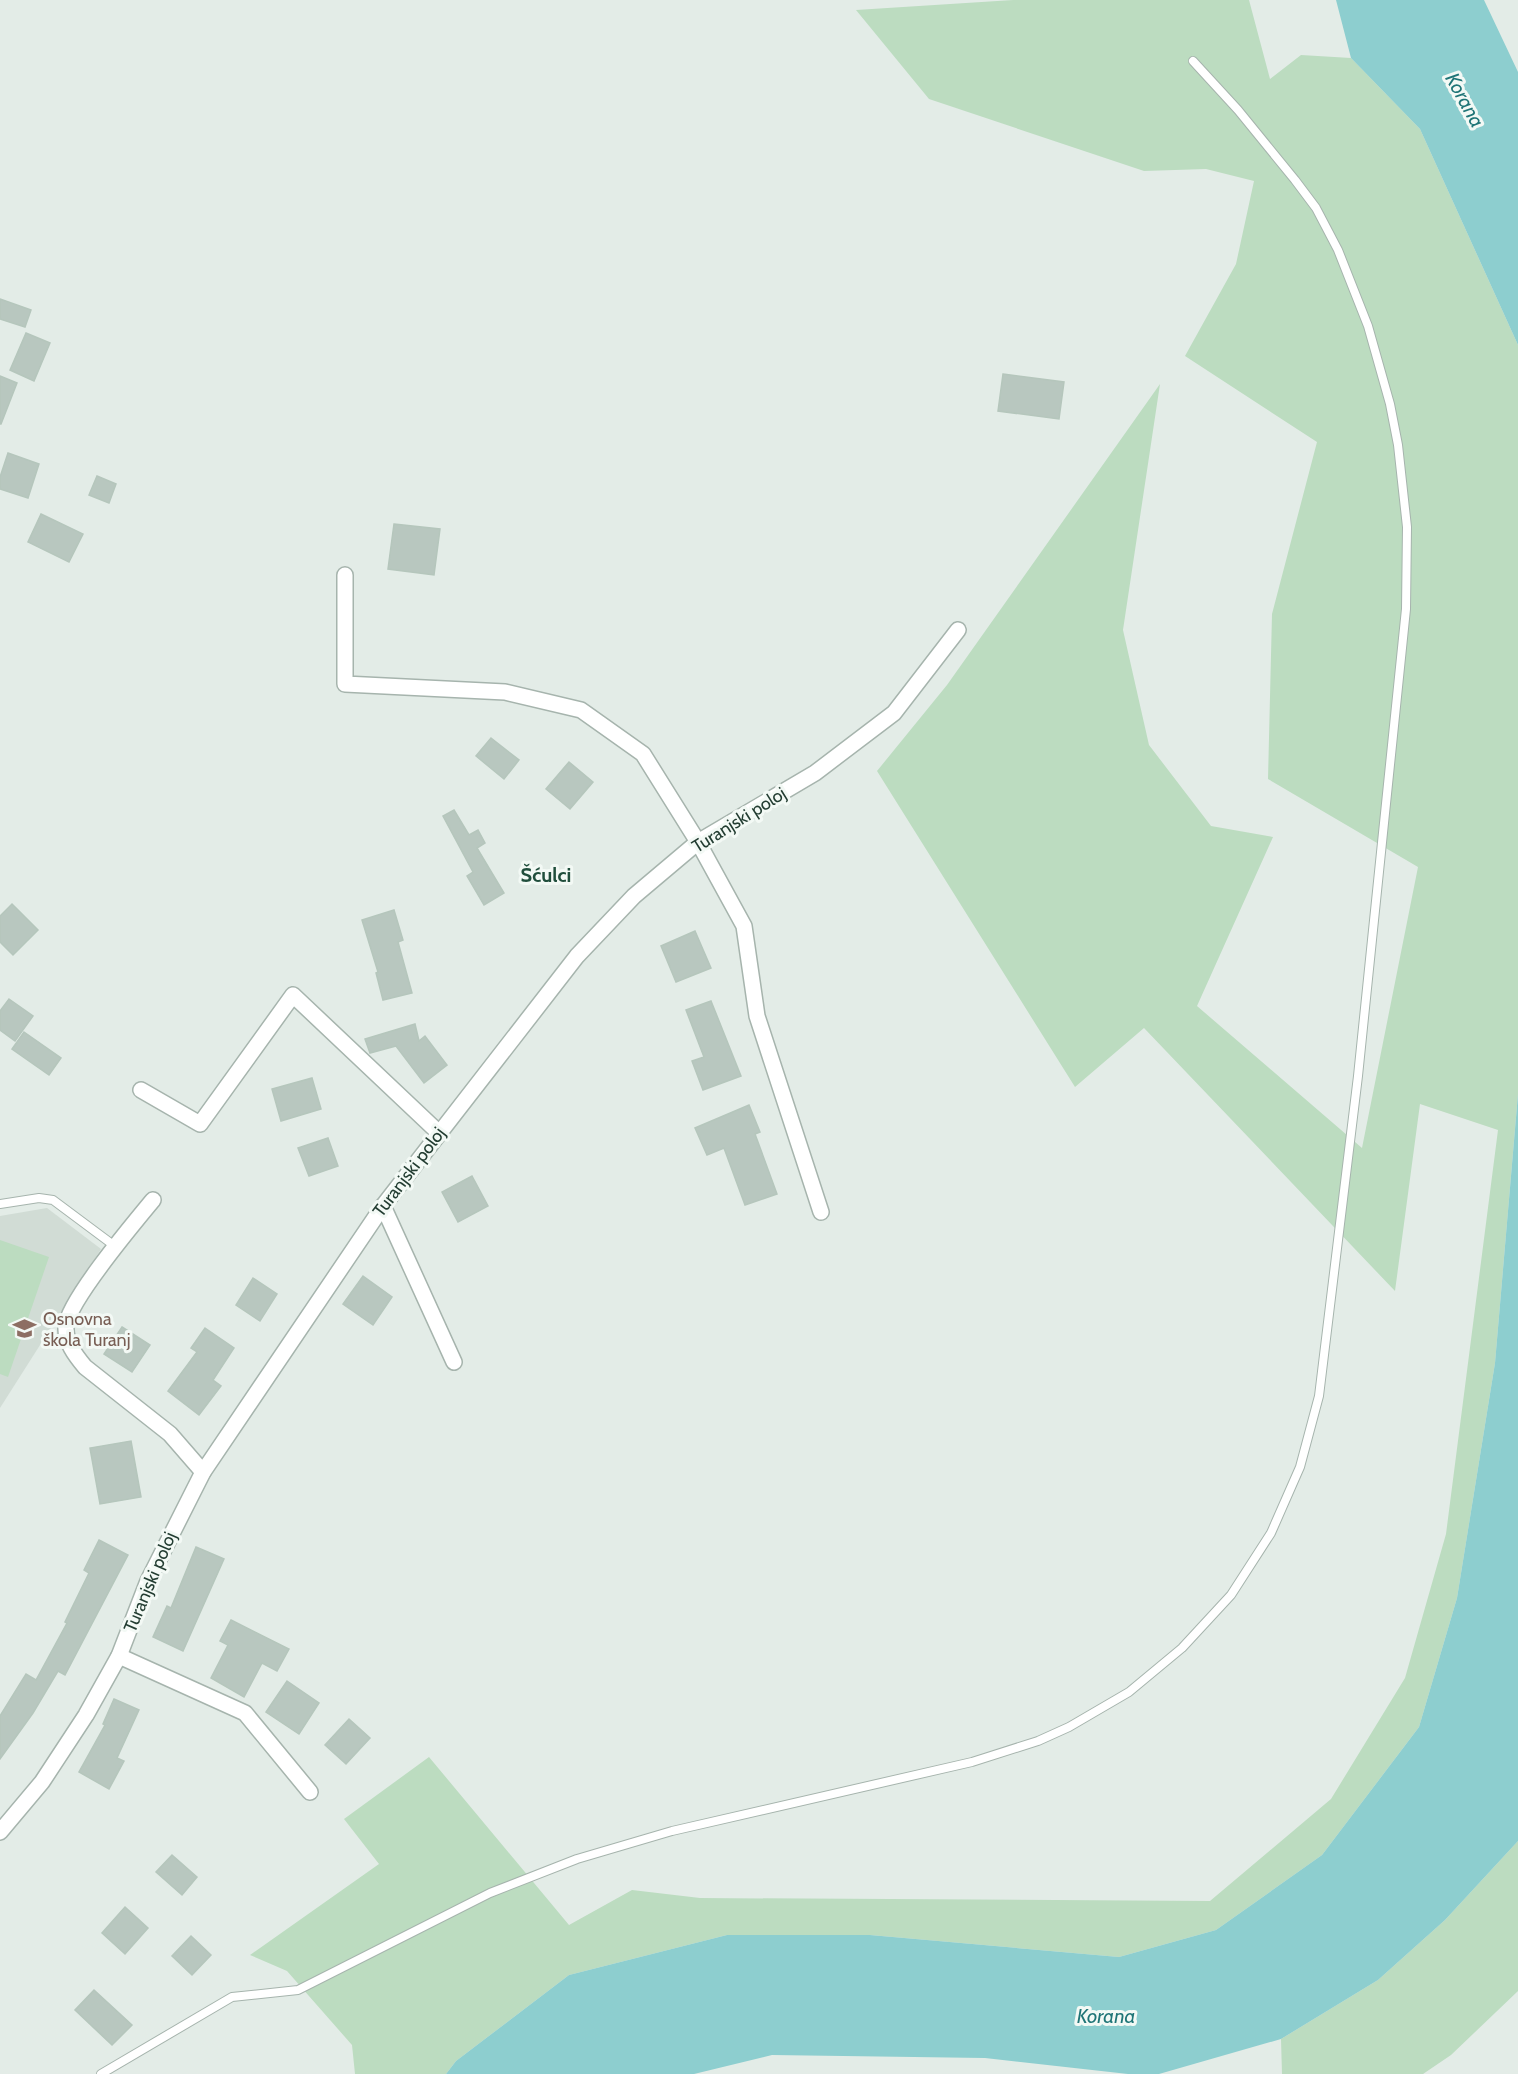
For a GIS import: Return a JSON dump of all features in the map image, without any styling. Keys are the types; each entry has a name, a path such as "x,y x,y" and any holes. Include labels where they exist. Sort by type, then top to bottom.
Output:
{"street":[{"path":"345,574 345,684 505,692 581,710 643,754 698,842 744,926 757,1016 821,1212"},
{"name":"Turanjski poloj","path":"0,1832 42,1782 86,1715 119,1656 148,1581 203,1472 383,1206 438,1132 577,956 634,896 698,842 815,773 894,713 958,630"},
{"path":"141,1089 200,1124 293,995 438,1132"},
{"path":"153,1200 116,1246 71,1310 66,1325 68,1341 74,1354 85,1367 170,1434 203,1472"},
{"path":"383,1206 454,1362"},
{"path":"119,1656 245,1713 310,1792"}],"lane":[{"path":"101,2074 232,1997 298,1990 490,1893 544,1871 622,1844 672,1831 983,1759 1038,1741 1069,1727 1129,1692 1182,1648 1231,1594 1271,1533 1300,1467 1319,1396 1358,1076 1406,609 1407,527 1398,445 1388,395 1368,326 1338,250 1316,208 1295,180 1238,110 1193,61"},
{"path":"0,1204 39,1198 53,1200 116,1246"}],"shaded area":[{"name":"Osnovna škola Turanj","path":"47,1208 101,1249 0,1408 0,1216"}],"green space":[{"path":"1013,0 1249,0 1270,79 1301,55 1351,58 1420,129 1518,345 1518,1094 1495,1363 1457,1598 1419,1727 1322,1855 1216,1930 1119,1957 870,1935 727,1935 569,1975 456,2061 446,2074 355,2074 352,2045 287,1971 250,1955 379,1864 344,1819 429,1757 569,1925 632,1890 700,1898 1210,1901 1331,1799 1405,1678 1446,1534 1498,1130 1420,1104 1395,1291 1144,1028 1075,1087 877,771 947,685 1160,384 1123,630 1149,745 1211,826 1273,837 1197,1006 1362,1148 1418,867 1268,779 1272,614 1317,442 1185,356 1236,264 1254,181 1206,169 1144,171 929,99 856,10"},
{"path":"0,1240 49,1257 8,1377 0,1374"},
{"path":"1518,1841 1518,1991 1451,2055 1423,2074 1282,2074 1281,2039 1378,1980 1445,1920"}],"water":[{"name":"Korana","path":"1336,0 1484,0 1518,72 1518,345 1420,129 1351,58"},
{"name":"Korana","path":"1518,1094 1518,1841 1445,1920 1378,1980 1281,2039 1159,2074 1128,2074 985,2058 772,2055 694,2074 446,2074 456,2061 569,1975 727,1935 870,1935 1119,1957 1216,1930 1322,1855 1419,1727 1457,1598 1495,1363"}],"building":[{"path":"0,299 31,310 25,327 0,319"},
{"path":"26,333 50,343 34,381 10,370"},
{"path":"1003,374 1064,382 1059,419 998,411"},
{"path":"0,376 17,383 1,424 0,424"},
{"path":"8,453 39,464 28,498 0,489 0,477"},
{"path":"97,476 116,484 109,503 89,495"},
{"path":"41,514 83,534 69,562 28,542"},
{"path":"394,524 440,529 434,575 388,569"},
{"path":"491,738 519,760 504,779 476,756"},
{"path":"569,762 593,782 570,809 546,789"},
{"path":"454,810 469,835 478,830 485,843 477,848 504,893 484,905 467,876 473,872 443,816"},
{"path":"12,904 38,930 13,955 0,942 0,916"},
{"path":"394,910 403,940 398,942 412,993 383,1000 376,973 378,972 362,920"},
{"path":"695,931 711,968 676,982 661,946"},
{"path":"9,999 33,1016 15,1041 0,1030 0,1011"},
{"path":"711,1001 741,1076 703,1090 692,1061 704,1057 686,1010"},
{"path":"415,1024 419,1041 425,1036 447,1065 424,1083 396,1046 370,1053 365,1039"},
{"path":"24,1032 61,1058 49,1075 12,1049"},
{"path":"312,1078 321,1109 281,1121 272,1089"},
{"path":"749,1105 760,1132 755,1134 777,1194 745,1205 724,1148 707,1155 695,1128"},
{"path":"328,1138 338,1166 309,1176 298,1148"},
{"path":"472,1176 488,1206 458,1222 442,1192"},
{"path":"363,1276 392,1297 373,1325 343,1304"},
{"path":"253,1278 277,1294 260,1321 236,1305"},
{"path":"122,1327 150,1345 132,1372 104,1354"},
{"path":"205,1328 234,1348 213,1380 221,1386 199,1415 168,1391 197,1352 191,1348"},
{"path":"131,1441 141,1497 100,1504 90,1448"},
{"path":"99,1540 128,1555 65,1675 58,1671 33,1713 0,1759 0,1716 26,1674 36,1680 67,1623 65,1622 89,1573 84,1570"},
{"path":"196,1547 224,1559 183,1651 153,1637 167,1606 171,1608"},
{"path":"231,1620 289,1649 277,1671 262,1663 244,1697 211,1678 228,1645 220,1641"},
{"path":"287,1681 319,1703 299,1734 266,1712"},
{"path":"114,1699 139,1710 117,1758 124,1761 109,1789 79,1772 105,1725 103,1724"},
{"path":"349,1719 370,1738 346,1764 325,1745"},
{"path":"172,1855 197,1877 182,1895 156,1872"},
{"path":"125,1907 148,1928 125,1954 102,1933"},
{"path":"191,1936 211,1955 192,1975 172,1956"},
{"path":"94,1990 132,2025 112,2045 75,2010"}],"place":[{"name":"Osnovna škola Turanj","path":"25,1329"}],"district":[{"name":"Šćulci","path":"546,875"}]}
